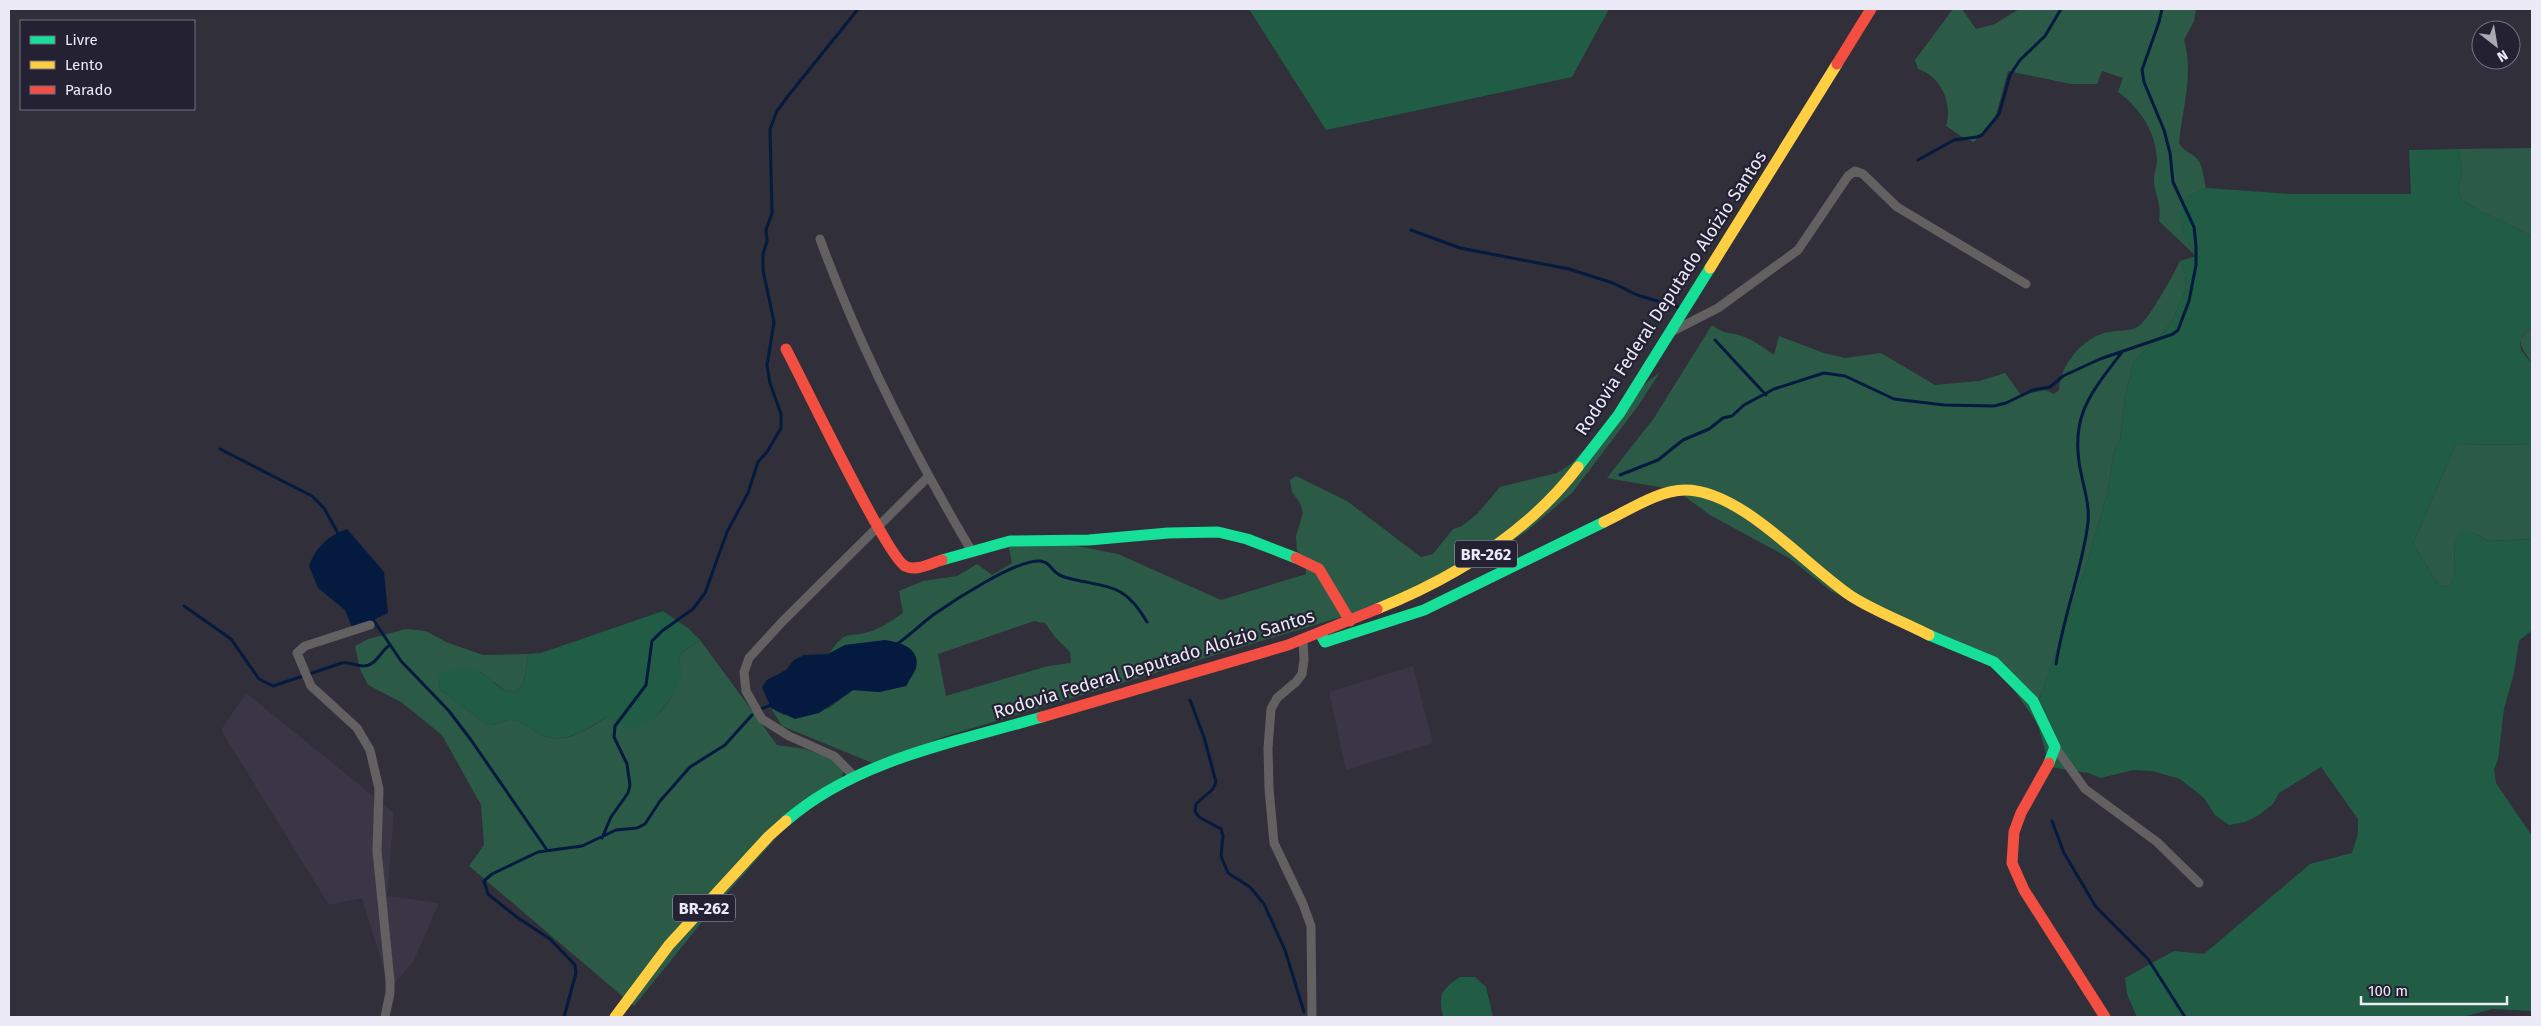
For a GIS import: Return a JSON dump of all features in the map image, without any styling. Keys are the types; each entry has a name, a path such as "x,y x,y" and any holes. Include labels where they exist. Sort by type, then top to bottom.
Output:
{"main road":[{"name":"Rodovia Federal Deputado Aloízio Santos","path":"615,1017 669,945 769,836 802,807 836,785 910,755 1303,640 1411,595 1486,554 1547,502 1573,474 1619,414 1871,9"},
{"path":"786,349 878,527 900,562 906,567 917,568 971,550 1010,541 1089,540 1168,533 1218,532 1233,535 1308,562 1319,569 1350,621"},
{"path":"1320,633 1325,642 1424,610 1654,498 1682,490 1702,491 1717,496 1780,536 1824,576 1853,597 1932,636 1994,662 2034,701 2055,746 2046,770 2021,813 2014,832 2012,863 2024,890 2105,1017"}],"street":[{"path":"1672,331 1718,308 1798,250 1848,176 1855,171 1863,174 1897,207 2026,284"},
{"path":"820,239 838,288 928,477 971,550"},
{"path":"855,777 834,756 770,726 762,719 746,691 744,682 750,658 782,622 928,477"},
{"path":"370,625 305,646 297,653 306,678 313,690 363,735 370,750 376,772 380,802 376,852 390,987 385,1017"},
{"path":"1337,626 1344,636"},
{"path":"1303,640 1304,660 1302,674 1296,682 1277,698 1271,709 1268,781 1274,843 1278,856 1303,904 1311,926 1312,1017"},
{"path":"2055,746 2085,789 2157,842 2200,883"}],"shaded area":[{"path":"1413,666 1433,743 1346,770 1329,692"},
{"path":"246,693 394,813 387,896 439,903 413,962 390,989 362,898 329,905 221,730"}],"green space":[{"path":"1249,9 1609,9 1572,77 1326,130"},
{"path":"1953,9 1962,9 1976,29 1995,24 2019,9 2196,9 2194,21 2184,40 2187,53 2188,78 2179,143 2196,157 2200,163 2206,188 2185,198 2182,230 2197,257 2159,221 2160,214 2154,185 2157,160 2154,140 2140,113 2118,92 2123,78 2102,71 2097,84 2071,84 2008,71 1995,119 1974,142 1946,126 1948,109 1943,92 1933,78 1918,69 1915,60"},
{"path":"2532,148 2532,236 2482,212 2462,200 2458,189 2462,173 2459,149"},
{"path":"2459,149 2462,173 2458,189 2462,200 2482,212 2532,236 2532,327 2523,335 2520,343 2521,350 2532,364 2532,445 2456,444 2413,544 2439,586 2450,587 2455,574 2454,541 2462,530 2474,533 2489,541 2532,539 2532,630 2519,641 2514,673 2504,709 2498,760 2494,769 2496,783 2532,836 2532,1011 2492,1009 2463,1017 2137,1017 2127,994 2125,978 2174,951 2204,954 2310,864 2352,853 2358,834 2358,819 2321,767 2279,793 2273,804 2259,815 2245,822 2229,825 2215,815 2204,798 2180,779 2152,771 2133,770 2101,778 2088,773 2050,767 2038,726 2033,717 2085,570 2107,495 2114,452 2120,439 2125,397 2134,361 2161,336 2173,319 2186,289 2185,274 2180,261 2197,256 2182,228 2181,216 2185,198 2206,188 2292,194 2411,194 2409,150"},
{"path":"2180,261 2185,274 2186,289 2173,319 2161,336 2134,361 2125,397 2120,439 2114,452 2107,495 2085,570 2033,717 2005,677 1982,661 1922,638 1831,591 1789,558 1710,515 1676,490 1607,478 1654,418 1712,325 1724,332 1751,340 1774,355 1779,336 1824,353 1845,358 1881,353 1935,385 1979,381 2005,373 2021,395 2045,390 2054,394 2059,390 2060,381 2068,362 2082,346 2099,335 2132,329 2143,322 2161,296"},
{"path":"2532,327 2532,364 2521,345 2521,341 2522,337"},
{"path":"1660,372 1638,406 1572,493 1527,531 1470,569 1401,599 943,737 875,764 782,726 771,708 783,715 829,708 853,690 879,692 906,686 908,683 868,643 845,645 829,654 844,637 876,629 903,613 899,591 923,581 957,576 977,564 992,575 1012,563 1007,539 1077,546 1118,554 1221,600 1306,574 1306,565 1297,550 1296,536 1303,513 1300,503 1292,492 1290,480 1296,476 1347,501 1421,557 1433,554 1453,529 1462,526 1477,514 1500,487 1557,473 1571,464 1640,388","holes":["1034,621 1045,623 1055,637 1070,652 1071,663 1048,666 946,696 938,654"]},
{"path":"2456,444 2532,445 2532,539 2489,541 2474,533 2454,541 2455,574 2450,587 2439,586 2413,544"},
{"path":"663,611 689,629 700,640 679,655 681,675 670,699 656,716 640,727 633,728 623,725 607,717 575,734 558,738 549,737 516,721 506,720 487,725 440,689 438,679 442,675 458,668 464,668 482,673 504,690 516,692 524,683 528,654 541,653"},
{"path":"406,629 426,631 446,642 483,655 528,654 524,683 516,692 504,690 481,672 438,679 440,689 487,725 513,720 540,734 558,739 575,735 607,717 633,728 654,718 670,700 675,689 680,666 679,655 700,640 777,745 805,749 846,764 839,785 791,821 706,917 634,1006 469,866 484,845 481,805 442,735 401,702 368,685 360,669 355,646 368,639"},
{"path":"1460,977 1475,977 1486,987 1493,1017 1443,1017 1442,993"}],"water":[{"path":"347,529 384,572 388,613 353,630 345,610 318,588 309,566 315,553 324,543 334,535"},
{"path":"885,640 903,644 915,655 917,661 916,668 906,686 879,692 853,690 819,713 795,719 771,708 762,687 767,680 786,670 794,660 804,655 828,654 845,645"}],"waterway":[{"path":"602,838 611,817 628,793 630,785 627,764 614,737 615,726 646,685 652,641 662,631 693,609 705,593 727,532 748,493 758,462 767,452 781,428 781,414 770,383 767,365 774,322 763,270 763,254 767,241 766,230 772,213 770,129 777,111 858,9"},
{"path":"1918,160 1954,140 1982,135 1999,114 2010,75 2020,60 2045,36 2061,9"},
{"path":"1620,475 1658,460 1683,440 1709,429 1723,418 1732,416 1744,405 1774,389 1824,373 1845,376 1894,399 1944,405 1994,406 2006,403 2033,390 2050,387 2063,376 2100,359 2173,334 2178,330 2189,301 2196,265 2194,227 2173,182 2170,153 2164,130 2144,82 2142,70 2162,9"},
{"path":"1411,230 1460,248 1569,269 1613,283 1637,295 1678,307"},
{"path":"1715,340 1766,395"},
{"path":"2056,664 2084,547 2088,522 2087,501 2078,453 2080,421 2092,394 2122,352"},
{"path":"220,449 312,496 324,508 339,535"},
{"path":"897,644 933,615 985,582 1016,567 1040,561 1048,564 1064,577 1118,590 1132,601 1147,622"},
{"path":"184,606 231,639 259,679 273,686 342,663 367,666 390,645"},
{"path":"372,618 401,661 449,711 471,740 547,850"},
{"path":"1190,700 1204,737 1216,782 1213,789 1196,804 1195,811 1199,817 1221,829 1223,836 1221,856 1228,873 1250,887 1264,904 1285,950 1304,1012"},
{"path":"761,709 773,704"},
{"path":"564,1017 576,973 575,965 550,939 518,918 488,894 484,881 492,874 538,852 582,846 616,830 637,828 645,824 660,801 690,767 725,745 752,715"},
{"path":"2052,821 2064,853 2096,907 2148,959 2185,1017"}],"traffic: fast":[{"path":"1578,467 1619,414 1710,268"},
{"path":"1320,633 1325,642 1424,610 1604,522"},
{"path":"942,560 1010,541 1089,540 1168,533 1218,532 1247,539 1296,558"},
{"path":"1929,635 1994,662 2033,701 2055,747 2049,763"},
{"path":"786,821 814,800 843,783 875,768 941,745 1042,717"}],"traffic: slow":[{"path":"1710,268 1837,64"},
{"path":"1377,609 1434,583 1487,552 1536,513 1578,467"},
{"path":"1604,522 1664,493 1685,490 1706,493 1728,502 1750,515 1851,596 1869,607 1929,635"},
{"path":"615,1017 669,945 769,836 786,821"}],"traffic: jam":[{"path":"1837,64 1871,9"},
{"path":"786,349 864,501 895,555 909,568 919,568 942,560"},
{"path":"1296,558 1319,569 1350,621"},
{"path":"1042,717 1288,645 1377,609"},
{"path":"2049,763 2021,813 2014,832 2012,863 2024,890 2105,1017"}]}
